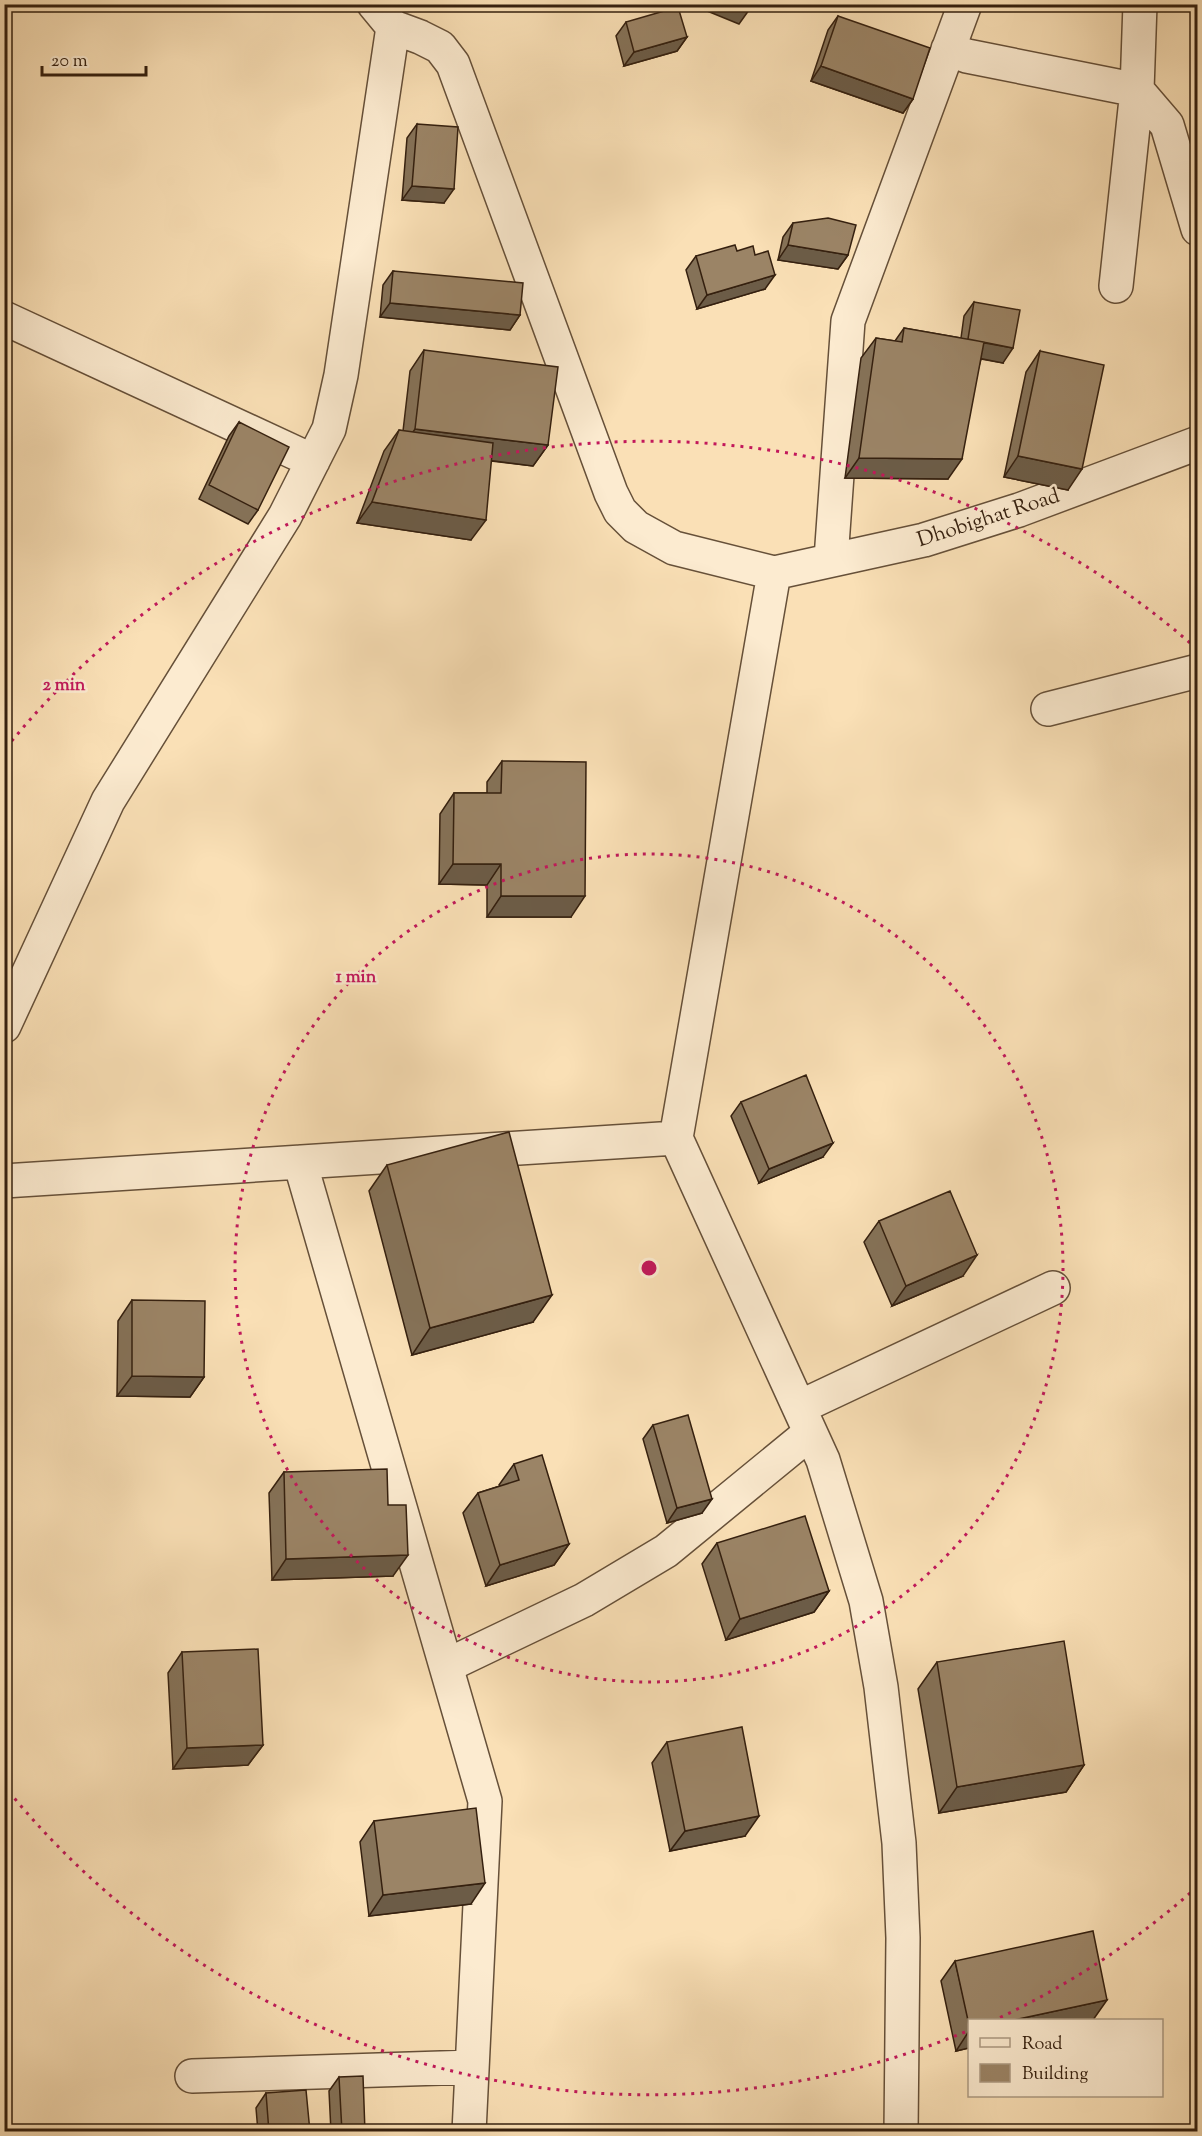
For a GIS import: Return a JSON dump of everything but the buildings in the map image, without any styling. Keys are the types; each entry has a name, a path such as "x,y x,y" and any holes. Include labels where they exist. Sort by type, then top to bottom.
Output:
{"street":[{"path":"831,560 848,321 964,4"},
{"path":"1116,286 1137,90 1140,4"},
{"path":"4,1026 108,801 285,516 328,429 341,375 384,16 440,47 453,64 620,511 636,527 674,548 774,573 676,1138 823,1460 866,1601 881,1687 899,1843 903,1938 901,2132"},
{"path":"948,49 967,56 1137,90 1167,125 1197,229"},
{"path":"4,318 313,460"},
{"name":"Dhobighat Road","path":"774,573 924,540 1009,513 1197,443"},
{"path":"1048,709 1197,671"},
{"path":"4,1181 676,1138"},
{"path":"300,1162 485,1801 470,2132"},
{"path":"446,1666 584,1600 666,1551 805,1420 1053,1288"},
{"path":"192,2076 472,2067"}]}
